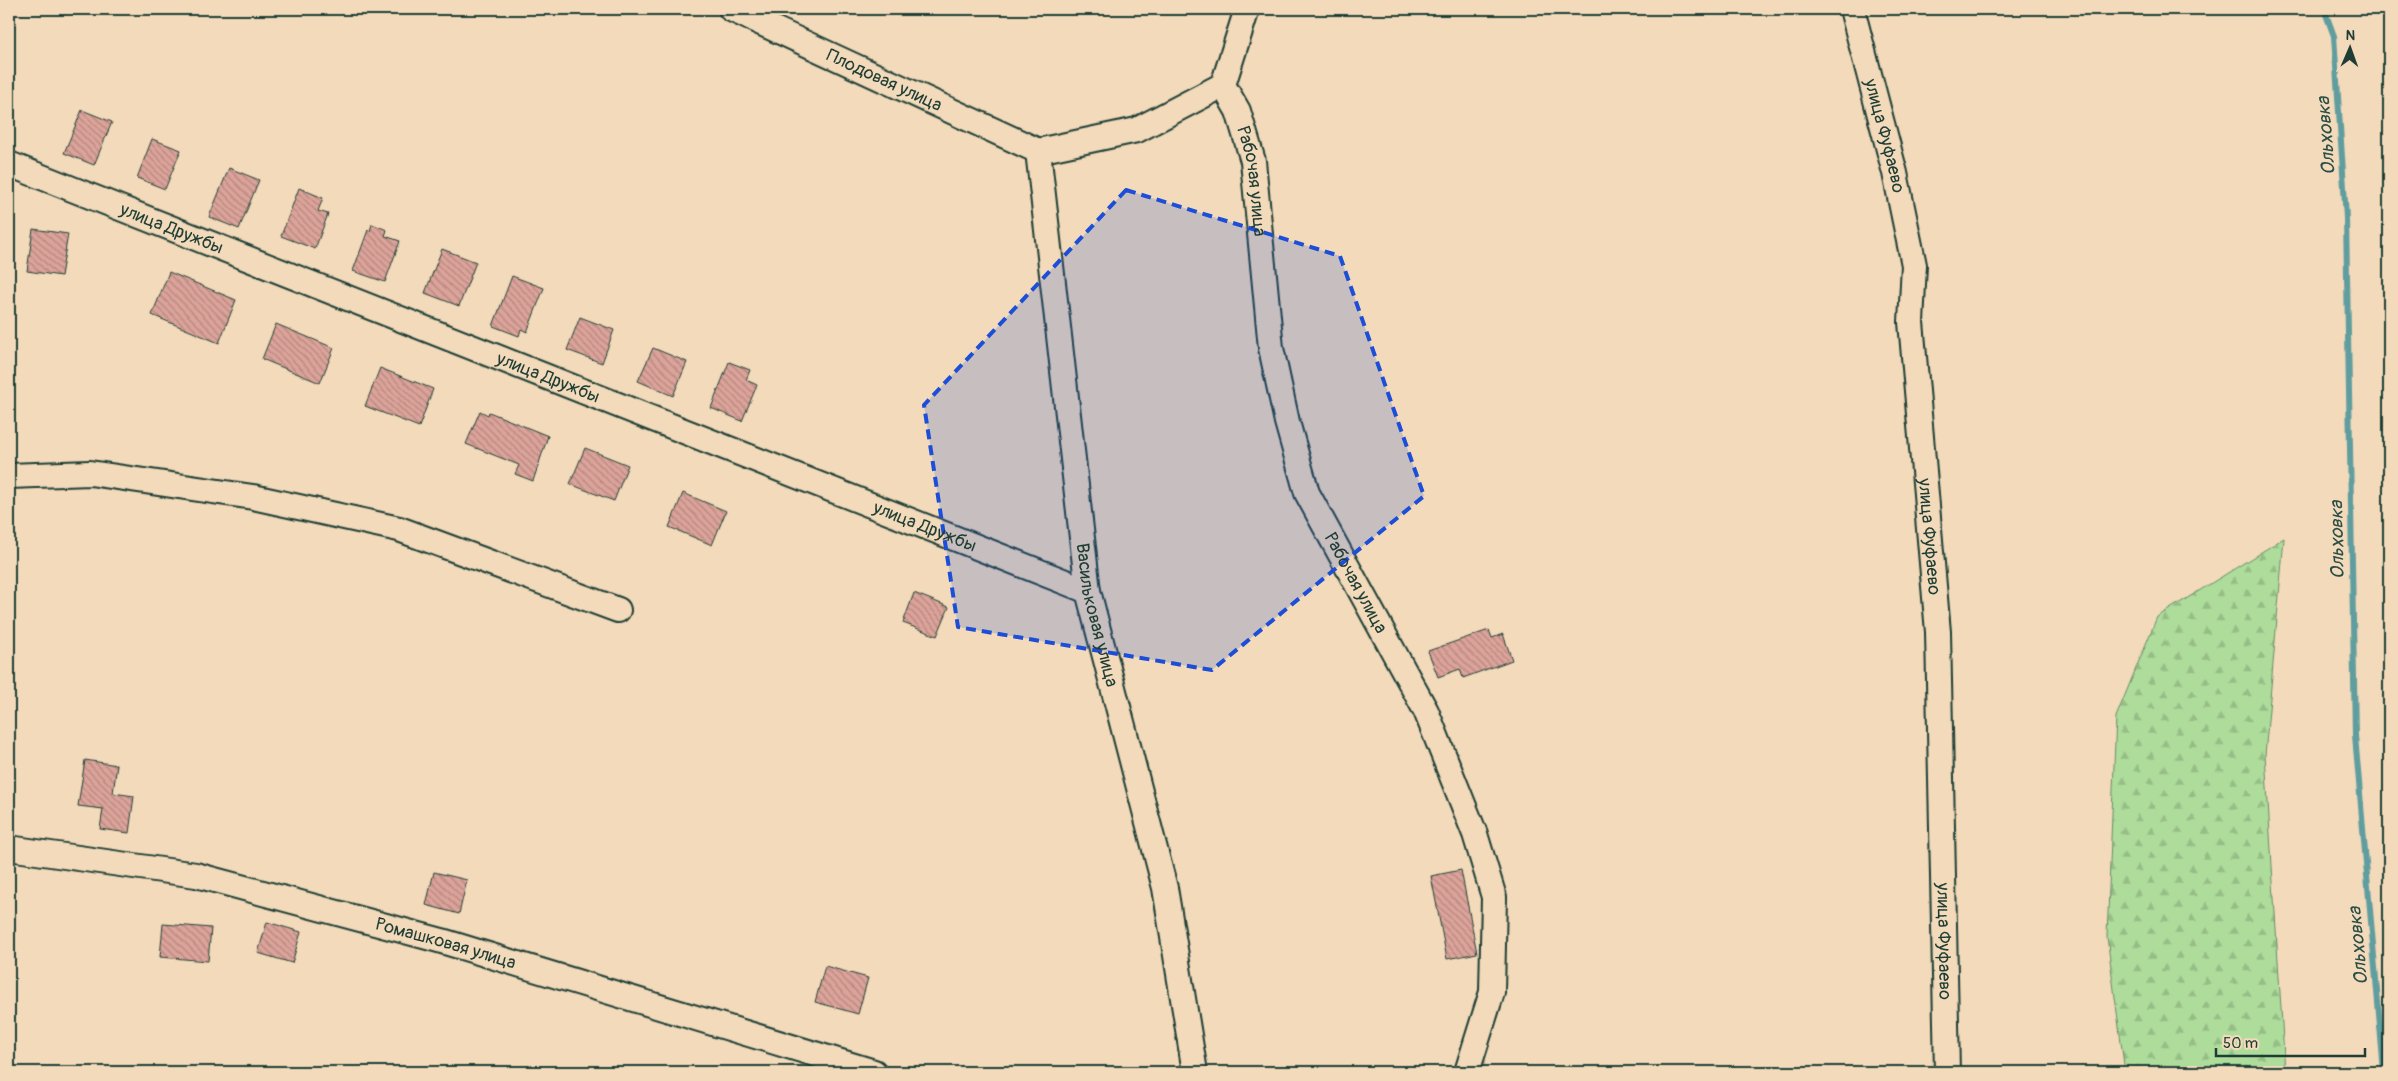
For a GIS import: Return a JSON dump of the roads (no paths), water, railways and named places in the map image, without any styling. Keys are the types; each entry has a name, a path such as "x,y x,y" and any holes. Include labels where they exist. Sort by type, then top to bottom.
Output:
{"street":[{"name":"Плодовая улица","path":"731,9 1038,151"},
{"path":"1038,151 1137,130 1223,85 1247,9"},
{"name":"улица Фуфаево","path":"1852,9 1895,173 1914,265 1911,322 1938,632 1947,1072"},
{"name":"Рабочая улица","path":"1223,85 1238,111 1253,161 1271,348 1287,422 1307,492 1426,711 1474,834 1494,897 1492,992 1467,1072"},
{"name":"Васильковая улица","path":"1038,151 1088,591 1164,888 1195,1072"},
{"name":"улица Дружбы","path":"9,164 1088,591"},
{"path":"9,476 90,473 253,497 400,529 618,610"},
{"name":"Ромашковая улица","path":"9,848 196,875 442,941 874,1072"}],"waterway":[{"name":"Ольховка","path":"2324,9 2334,36 2346,218 2355,736 2384,1072"}]}
